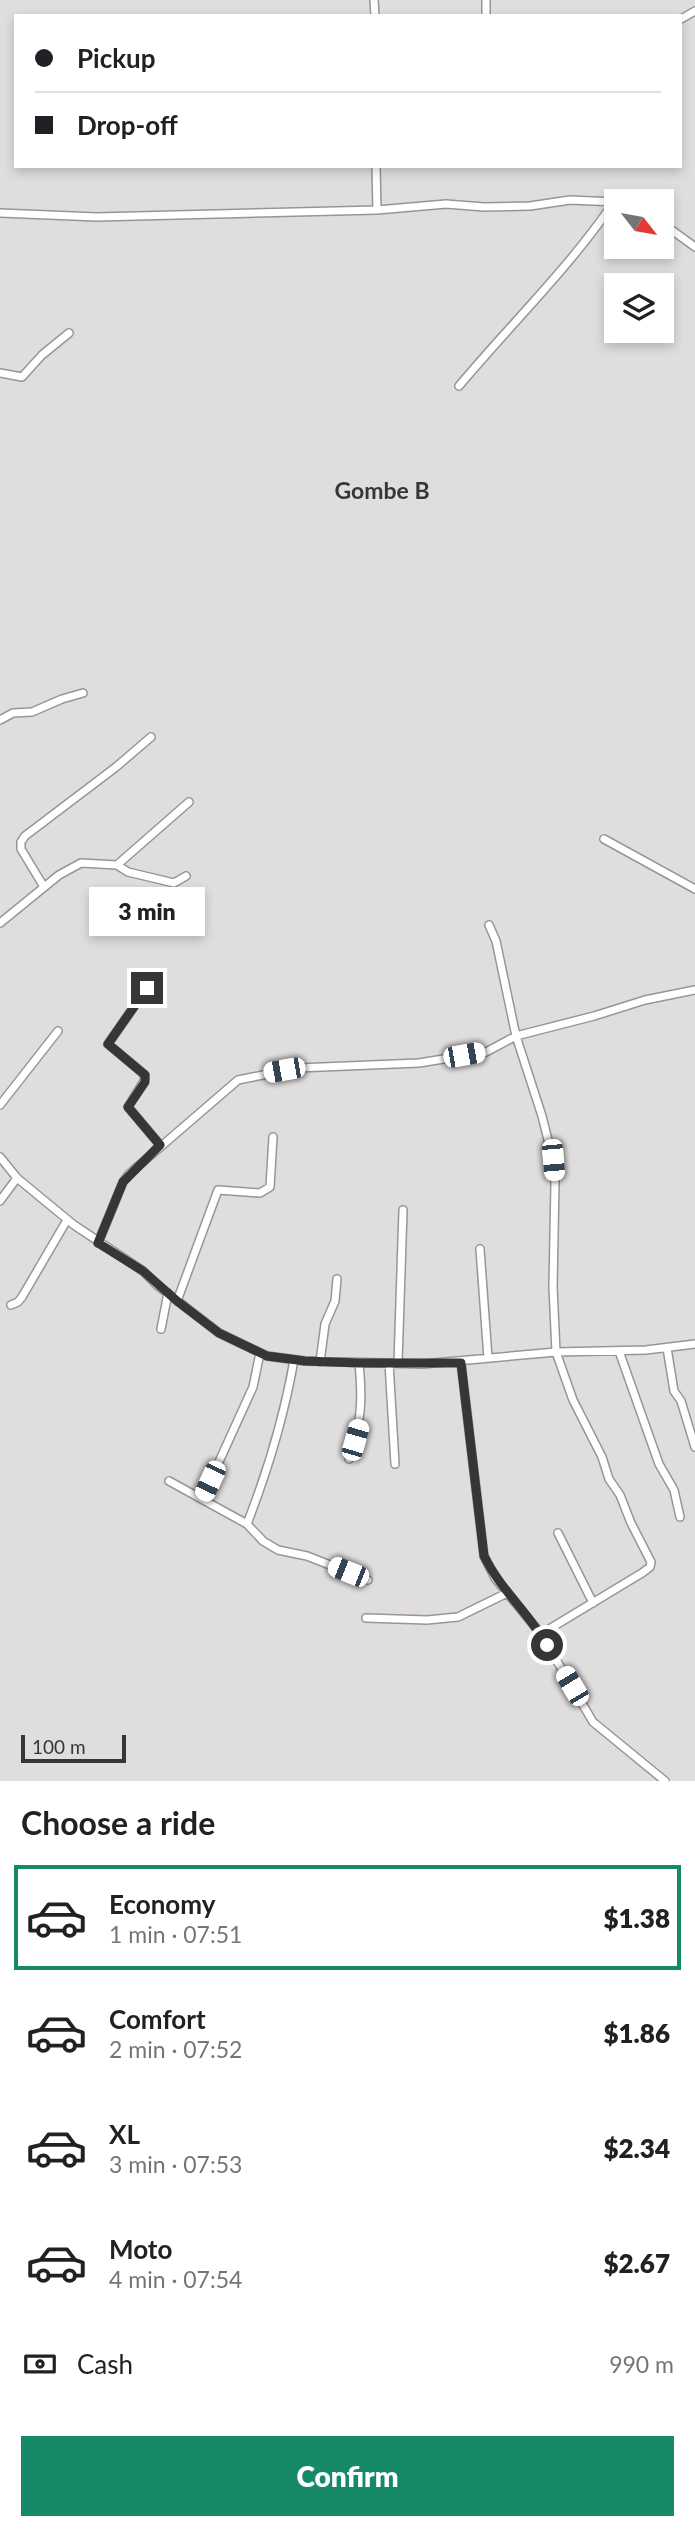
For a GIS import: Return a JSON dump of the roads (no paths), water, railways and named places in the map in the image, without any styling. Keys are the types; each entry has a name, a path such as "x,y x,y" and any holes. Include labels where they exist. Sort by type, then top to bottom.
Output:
{"street":[{"path":"376,168 377,210"},
{"path":"0,213 97,217 377,210 446,204 530,206 570,200 604,202"},
{"path":"460,386 588,241 604,218"},
{"path":"674,232 695,247"},
{"path":"0,373 22,377 42,355 69,333"},
{"path":"0,720 13,713 32,712 83,693"},
{"path":"44,887 22,849 21,842 25,836 151,737"},
{"path":"117,865 189,802"},
{"path":"604,839 695,889"},
{"path":"0,923 59,875 81,863 117,865 128,872 174,883 186,876"},
{"path":"489,925 496,941 516,1036 553,1160 556,1352 573,1400 603,1457 609,1479 620,1495 651,1562 650,1567 541,1634"},
{"path":"147,988 108,1044 145,1075 145,1082 128,1107 160,1145"},
{"path":"98,1243 123,1182 160,1145 238,1080 298,1068 419,1063 486,1052 516,1036 645,1000 695,990"},
{"path":"0,1105 58,1031"},
{"path":"177,1301 218,1190 260,1193 270,1187 273,1136"},
{"path":"0,1157 17,1178 67,1220 134,1265 219,1333 260,1353 320,1362 461,1363 556,1352 619,1351 695,1344"},
{"path":"0,1201 17,1178"},
{"path":"398,1363 403,1210"},
{"path":"11,1306 22,1297 67,1220"},
{"path":"480,1249 488,1359"},
{"path":"320,1362 325,1324 335,1301 337,1279"},
{"path":"161,1329 168,1293"},
{"path":"667,1348 674,1391 681,1401 695,1447"},
{"path":"619,1351 659,1464 674,1490 680,1517"},
{"path":"201,1499 253,1387 260,1353"},
{"path":"247,1524 273,1455 286,1409 294,1360"},
{"path":"349,1460 360,1420 362,1400 359,1363"},
{"path":"389,1363 395,1464"},
{"path":"461,1363 484,1556 495,1578 541,1634 593,1722 665,1781"},
{"path":"169,1481 247,1524 263,1541 278,1550 307,1556 368,1580"},
{"path":"558,1533 593,1603"},
{"path":"366,1619 428,1620 458,1617 507,1593"}],"district":[{"name":"Gombe B","path":"382,490"}]}
